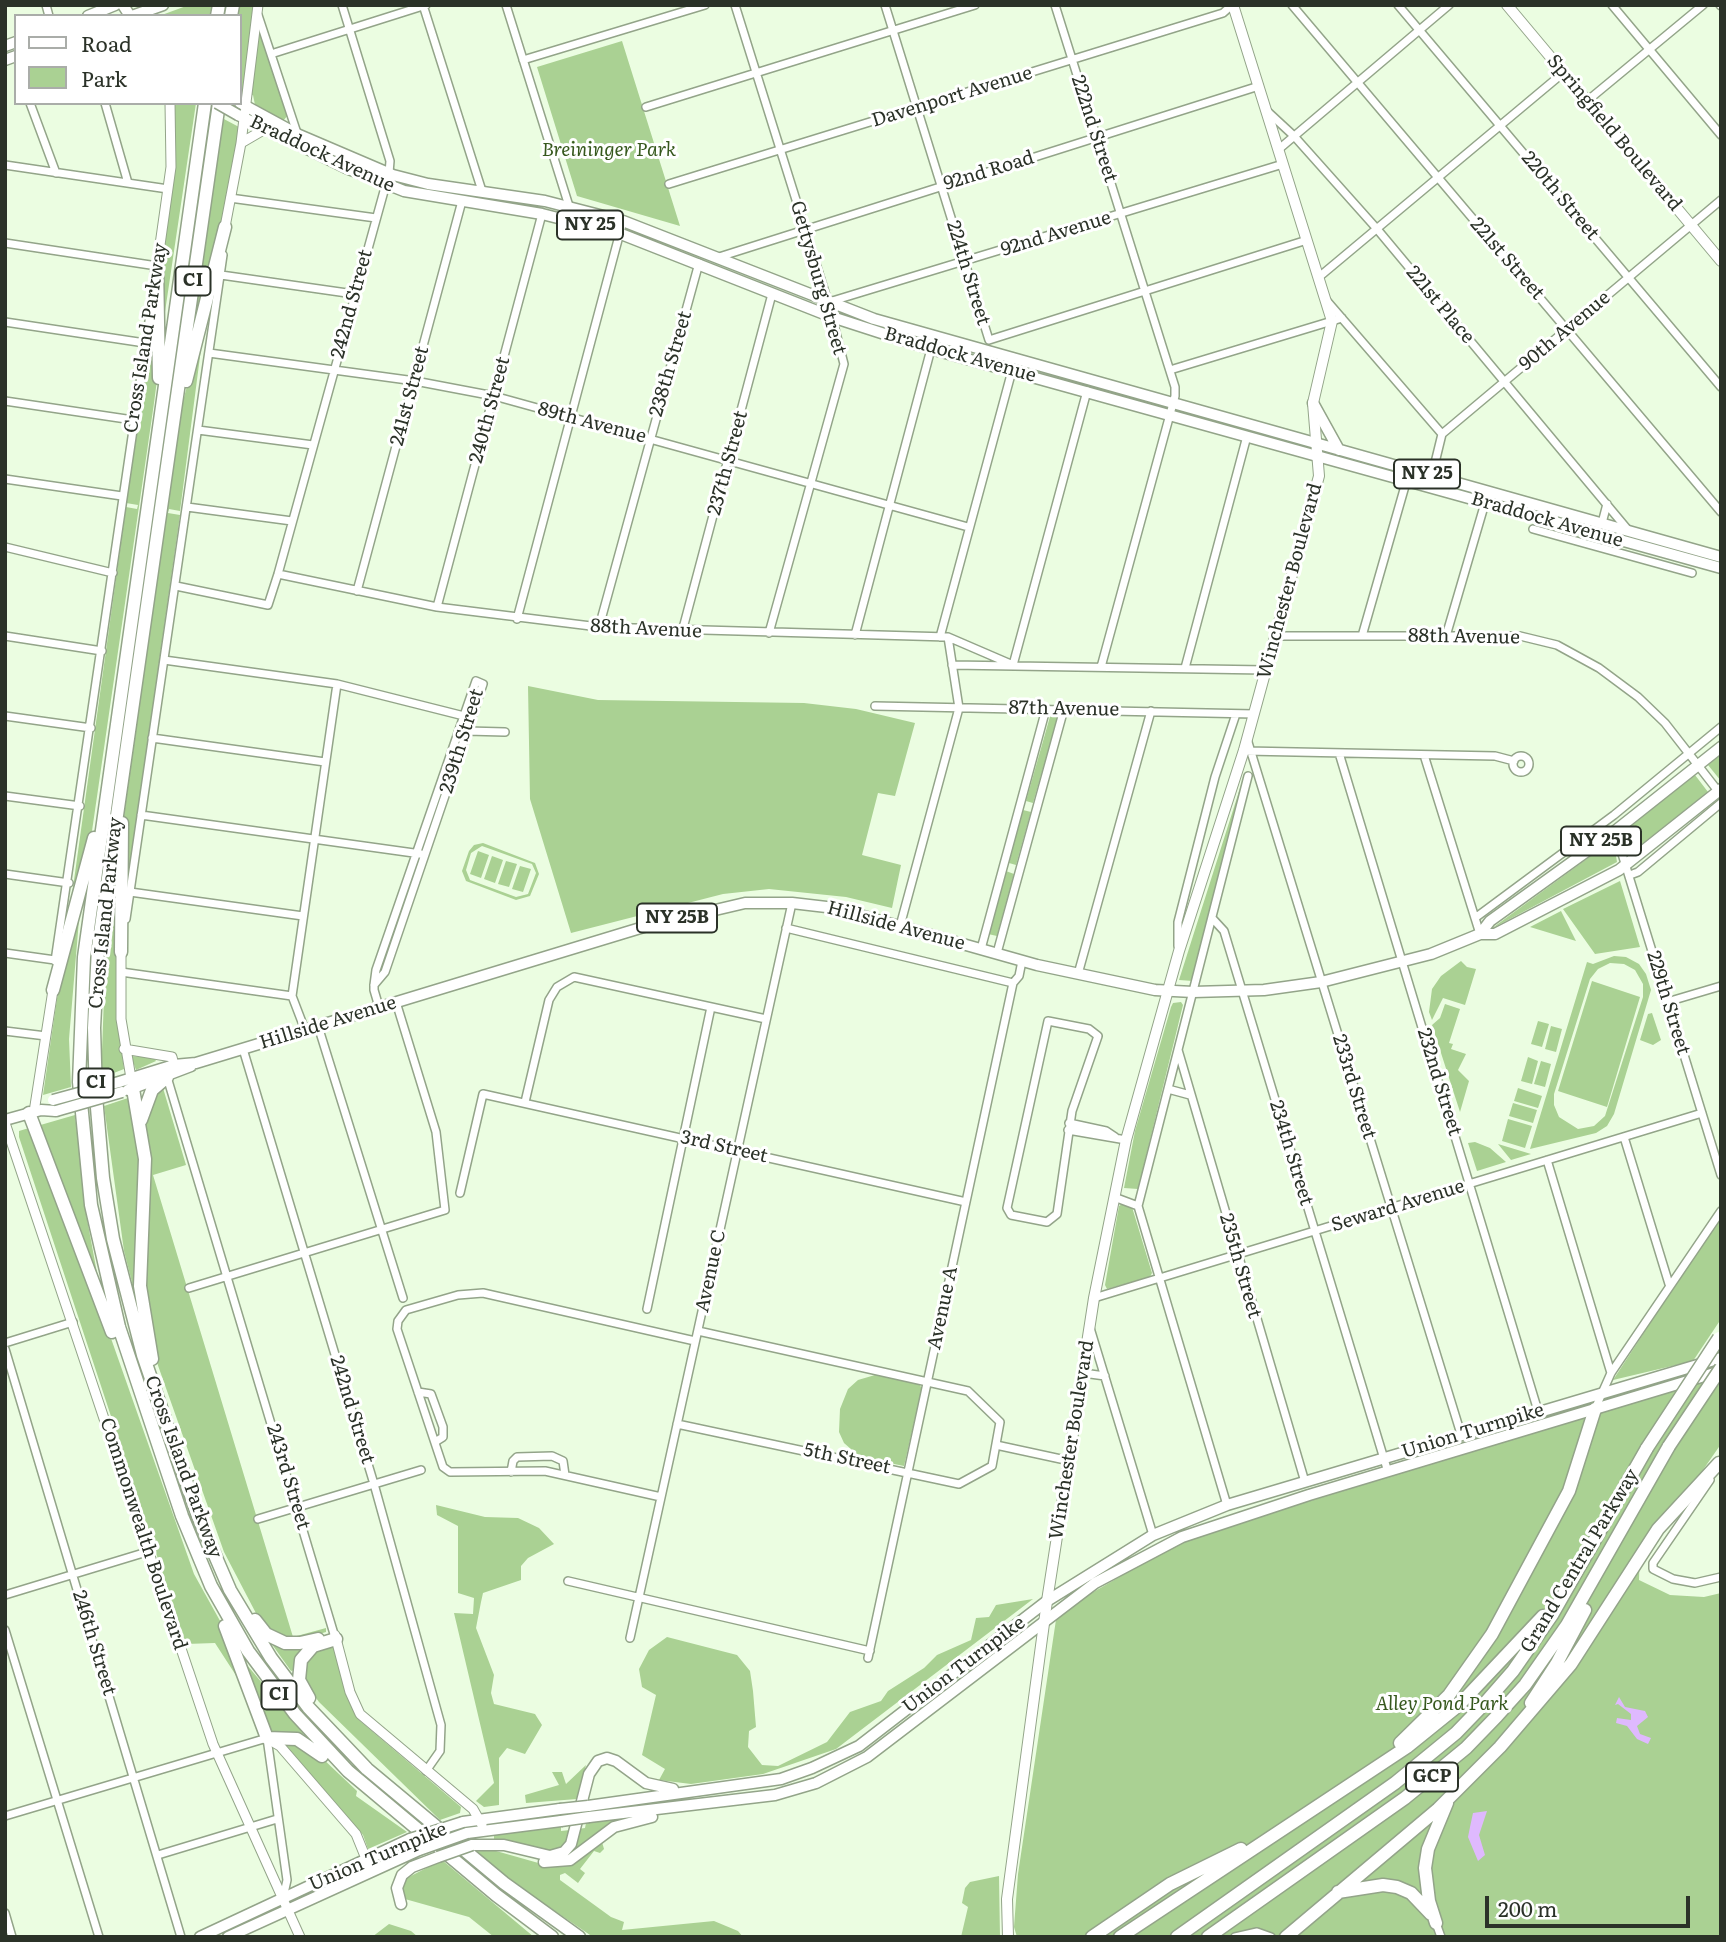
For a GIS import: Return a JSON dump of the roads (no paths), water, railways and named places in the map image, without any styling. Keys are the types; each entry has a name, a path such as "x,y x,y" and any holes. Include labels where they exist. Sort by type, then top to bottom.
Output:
{"highway":[{"name":"Cross Island Parkway","path":"205,105 98,948 94,1028 97,1107 113,1239 131,1316 201,1525 249,1625 295,1692 367,1769 504,1883 579,1937"},
{"name":"Cross Island Parkway","path":"218,105 105,808 82,982 80,1105 89,1193 106,1278 145,1409 182,1516 211,1586 248,1651 311,1734 367,1789 496,1895 552,1937"},
{"path":"161,455 225,227"},
{"path":"158,266 161,455"},
{"path":"121,952 120,870 125,749"},
{"path":"53,990 89,853 105,808"},
{"path":"141,1124 150,1093 156,1084 167,1077"},
{"path":"126,1085 141,1124 145,1171 141,1297 162,1411"},
{"path":"35,1112 123,1363 145,1409"},
{"name":"Grand Central Parkway","path":"1177,1937 1395,1783 1456,1733 1513,1671 1595,1541 1647,1448 1720,1337"},
{"name":"Grand Central Parkway","path":"1208,1937 1405,1798 1466,1748 1525,1685 1571,1628 1611,1549 1669,1446 1721,1370"},
{"path":"1346,1788 1418,1727 1449,1695 1481,1652 1569,1491 1595,1409"},
{"path":"1286,1937 1312,1912 1448,1799 1547,1695 1658,1530 1720,1462"},
{"path":"221,1571 258,1626 270,1637 296,1644 335,1637"},
{"path":"211,1586 267,1738 292,1737 306,1743 335,1768 367,1789"},
{"path":"1119,1937 1407,1747 1451,1712 1550,1614"},
{"path":"1473,1774 1532,1701 1571,1628"},
{"path":"335,1637 306,1652 299,1667 299,1680 305,1692 367,1769"},
{"path":"1436,1923 1429,1901 1425,1868 1428,1849 1448,1799"},
{"path":"1092,1937 1170,1884 1292,1824"},
{"path":"1335,1893 1360,1887 1397,1887 1425,1905 1436,1923"},
{"path":"496,1895 546,1937"},
{"path":"1215,1937 1265,1896"}],"main road":[{"path":"94,14 115,5"},
{"path":"137,14 163,5"},
{"name":"Winchester Boulevard","path":"1009,1937 1007,1899 1047,1601 1089,1325 1114,1197 1121,1139 1179,951 1242,774 1247,739 1319,476 1313,403 1337,319 1326,300 1233,5"},
{"name":"Springfield Boulevard","path":"1507,5 1721,261"},
{"name":"Braddock Avenue","path":"225,105 389,173 428,184 569,206 623,221 874,319 987,345 1013,364 1087,391 1171,409 1247,436 1317,449 1339,450 1721,557"},
{"name":"Braddock Avenue","path":"242,110 265,129 386,185 542,214 621,234 832,317 931,349 1013,364 1317,449 1485,503 1534,523 1721,568"},
{"path":"1313,403 1339,450"},
{"path":"1534,523 1539,504"},
{"name":"Hillside Avenue","path":"1480,934 1490,921 1615,831 1721,747"},
{"name":"Hillside Avenue","path":"5,1122 126,1085 167,1077 196,1063 717,907 792,903 835,908 1022,961 1167,991 1242,991 1321,982 1403,962 1480,934 1496,934 1628,869 1720,790"},
{"name":"Hillside Avenue","path":"126,1085 174,1065 196,1063"},
{"name":"Union Turnpike","path":"588,1812 697,1791 781,1779 834,1759 859,1746 1047,1601 1153,1535 1227,1505 1721,1358"},
{"name":"Union Turnpike","path":"200,1937 410,1839 481,1824 588,1812 701,1805 775,1795 839,1773 867,1757 1045,1619 1124,1565 1182,1537 1721,1370"},
{"path":"401,1904 397,1888 402,1875 412,1867 475,1845 504,1845 550,1856 564,1852 571,1844 589,1774 593,1766 607,1758 616,1761 646,1783 662,1788 697,1791"},
{"path":"475,1845 547,1862 560,1862 578,1855 614,1827 701,1805"},
{"name":"Union Turnpike","path":"228,1937 465,1827"}],"street":[{"name":"242nd Street","path":"176,586 268,605 278,574 389,173 390,161 342,5"},
{"path":"506,5 569,206"},
{"path":"523,60 705,5"},
{"name":"Gettysburg Street","path":"735,5 828,302 844,364 769,633"},
{"name":"224th Street","path":"885,5 965,262 987,345"},
{"path":"646,107 975,5"},
{"name":"222nd Street","path":"1055,5 1175,387 1171,409"},
{"name":"Davenport Avenue","path":"669,184 1228,11 1233,5"},
{"name":"221st Street","path":"1292,5 1721,512"},
{"name":"220th Street","path":"1398,5 1721,387"},
{"path":"1279,149 1450,5"},
{"path":"1612,5 1721,135"},
{"path":"1587,101 1703,5"},
{"path":"271,54 424,6 482,191"},
{"path":"257,8 297,134"},
{"name":"Cross Island Parkway","path":"126,1085 121,952 176,586 225,227 241,143 242,110 257,8"},
{"path":"1319,277 1563,73"},
{"name":"92nd Road","path":"719,257 1259,86"},
{"path":"31,105 56,173"},
{"path":"106,105 128,183"},
{"name":"Cross Island Parkway","path":"35,1112 133,420 158,266 168,189 170,105"},
{"name":"221st Place","path":"1267,111 1294,136 1377,229 1629,531"},
{"path":"241,143 265,129"},
{"name":"92nd Avenue","path":"828,302 1283,164"},
{"path":"5,165 168,189"},
{"path":"230,198 376,218"},
{"name":"90th Avenue","path":"1442,434 1721,200"},
{"name":"241st Street","path":"356,591 462,201"},
{"name":"240th Street","path":"437,607 542,214"},
{"path":"517,619 623,221"},
{"path":"987,345 1307,240"},
{"path":"5,243 158,266"},
{"name":"238th Street","path":"599,627 699,263"},
{"path":"220,275 355,294"},
{"name":"237th Street","path":"682,632 772,294"},
{"path":"1170,370 1337,319 1442,434 1432,475"},
{"path":"5,322 145,343"},
{"path":"855,635 931,349"},
{"name":"89th Avenue","path":"209,352 415,381 494,396 968,527"},
{"path":"900,926 959,708 944,637 968,527 1013,364"},
{"path":"1013,665 1087,391"},
{"path":"5,401 133,420"},
{"path":"1101,667 1171,409"},
{"path":"198,430 313,446"},
{"path":"1185,668 1247,436"},
{"path":"5,479 122,496"},
{"path":"1362,636 1407,480"},
{"path":"1446,636 1485,503"},
{"path":"1602,523 1607,504"},
{"path":"187,507 292,521"},
{"name":"Braddock Avenue","path":"1534,523 1692,573"},
{"path":"5,547 113,573"},
{"name":"88th Avenue","path":"278,574 437,607 517,619 599,627 682,632 944,637 1013,665"},
{"path":"5,636 102,651"},
{"name":"88th Avenue","path":"1275,636 1520,636 1557,645 1599,668 1638,697 1720,790"},
{"path":"164,660 337,684 468,717"},
{"name":"88th Avenue","path":"952,665 1265,670"},
{"path":"304,1030 292,996 337,684"},
{"name":"87th Avenue","path":"875,706 1254,714"},
{"path":"981,949 1046,709"},
{"path":"997,953 1064,709"},
{"path":"1078,974 1151,711"},
{"name":"Winchester Boulevard","path":"1179,951 1178,922 1215,777 1236,714"},
{"path":"5,716 91,728"},
{"name":"239th Street","path":"379,1007 374,985 376,970 467,731 468,717"},
{"name":"239th Street","path":"421,855 468,717"},
{"path":"1475,918 1614,815 1721,727"},
{"path":"467,731 505,732"},
{"path":"152,738 326,762"},
{"path":"1247,750 1495,756 1514,761"},
{"name":"233rd Street","path":"1247,750 1259,779 1461,1434"},
{"name":"232nd Street","path":"1339,753 1538,1411"},
{"path":"1424,755 1480,934"},
{"path":"1242,774 1259,779"},
{"name":"Winchester Boulevard","path":"1138,1206 1212,918 1242,774"},
{"path":"5,796 80,806"},
{"path":"1021,802 1037,807"},
{"name":"Hillside Avenue","path":"1628,869 1638,872 1721,803"},
{"path":"141,815 421,855"},
{"name":"229th Street","path":"1615,831 1721,1175"},
{"path":"1004,866 1020,870"},
{"path":"5,874 69,883"},
{"path":"130,892 303,916"},
{"name":"Avenue C","path":"630,1638 792,903"},
{"name":"234th Street","path":"1212,918 1224,931 1388,1472"},
{"path":"786,928 1013,983"},
{"path":"5,953 55,960"},
{"name":"Avenue A","path":"639,1600 869,1654 1013,983 1019,976 1022,961"},
{"path":"121,972 292,996"},
{"path":"526,1102 549,1000 557,987 575,977 766,1019"},
{"path":"1667,1003 1721,986"},
{"path":"189,1287 444,1210 436,1132 396,1002"},
{"path":"647,1309 711,1007"},
{"path":"1048,1021 1089,1029 1098,1036 1069,1127 1057,1214 1047,1222 1011,1215 1007,1208 1048,1021"},
{"path":"318,1026 403,1298"},
{"path":"5,1031 46,1037"},
{"path":"124,1049 172,1057 174,1065"},
{"name":"242nd Street","path":"243,1049 374,1484 442,1730 440,1751 426,1770"},
{"name":"235th Street","path":"1178,1050 1305,1482"},
{"name":"243rd Street","path":"167,1077 350,1692 360,1714 426,1770 481,1824"},
{"path":"1168,1089 1190,1095"},
{"name":"3rd Street","path":"460,1193 483,1094 966,1202"},
{"name":"Seward Avenue","path":"1094,1298 1702,1113"},
{"name":"Commonwealth Boulevard","path":"5,1122 216,1752 300,1937"},
{"path":"1069,1127 1106,1131 1121,1139"},
{"path":"1624,1137 1669,1284"},
{"path":"1547,1160 1611,1373"},
{"path":"1114,1197 1138,1206 1227,1505"},
{"path":"1595,1409 1611,1373 1721,1211"},
{"path":"661,1497 545,1471 450,1472 443,1467 397,1329 398,1321 406,1310 458,1295 483,1293 695,1341"},
{"path":"5,1343 73,1322"},
{"path":"1089,1325 1153,1535"},
{"path":"698,1331 968,1391 1000,1422 996,1445 1070,1461"},
{"name":"246th Street","path":"5,1349 181,1937"},
{"path":"1083,1373 1105,1376"},
{"path":"418,1392 431,1394 443,1427 443,1437 435,1442"},
{"name":"5th Street","path":"677,1424 959,1483 992,1466 996,1445"},
{"path":"511,1472 517,1457 552,1456 563,1461 565,1475"},
{"path":"1720,1462 1653,1563 1653,1569 1659,1574 1695,1583 1721,1577"},
{"path":"258,1519 421,1469"},
{"path":"5,1595 150,1551"},
{"path":"568,1581 639,1600"},
{"path":"5,1630 99,1937"},
{"path":"267,1738 287,1880 283,1898"},
{"path":"5,1816 267,1738 279,1746 356,1834 372,1872"},
{"path":"158,1855 277,1819"},
{"path":"5,1913 12,1937"},
{"path":"1436,1923 1441,1937"},
{"path":"1235,1937 1257,1932 1271,1937"}],"park label":[{"name":"Breininger Park","path":"609,150"},
{"name":"Alley Pond Park","path":"1442,1704"}]}
